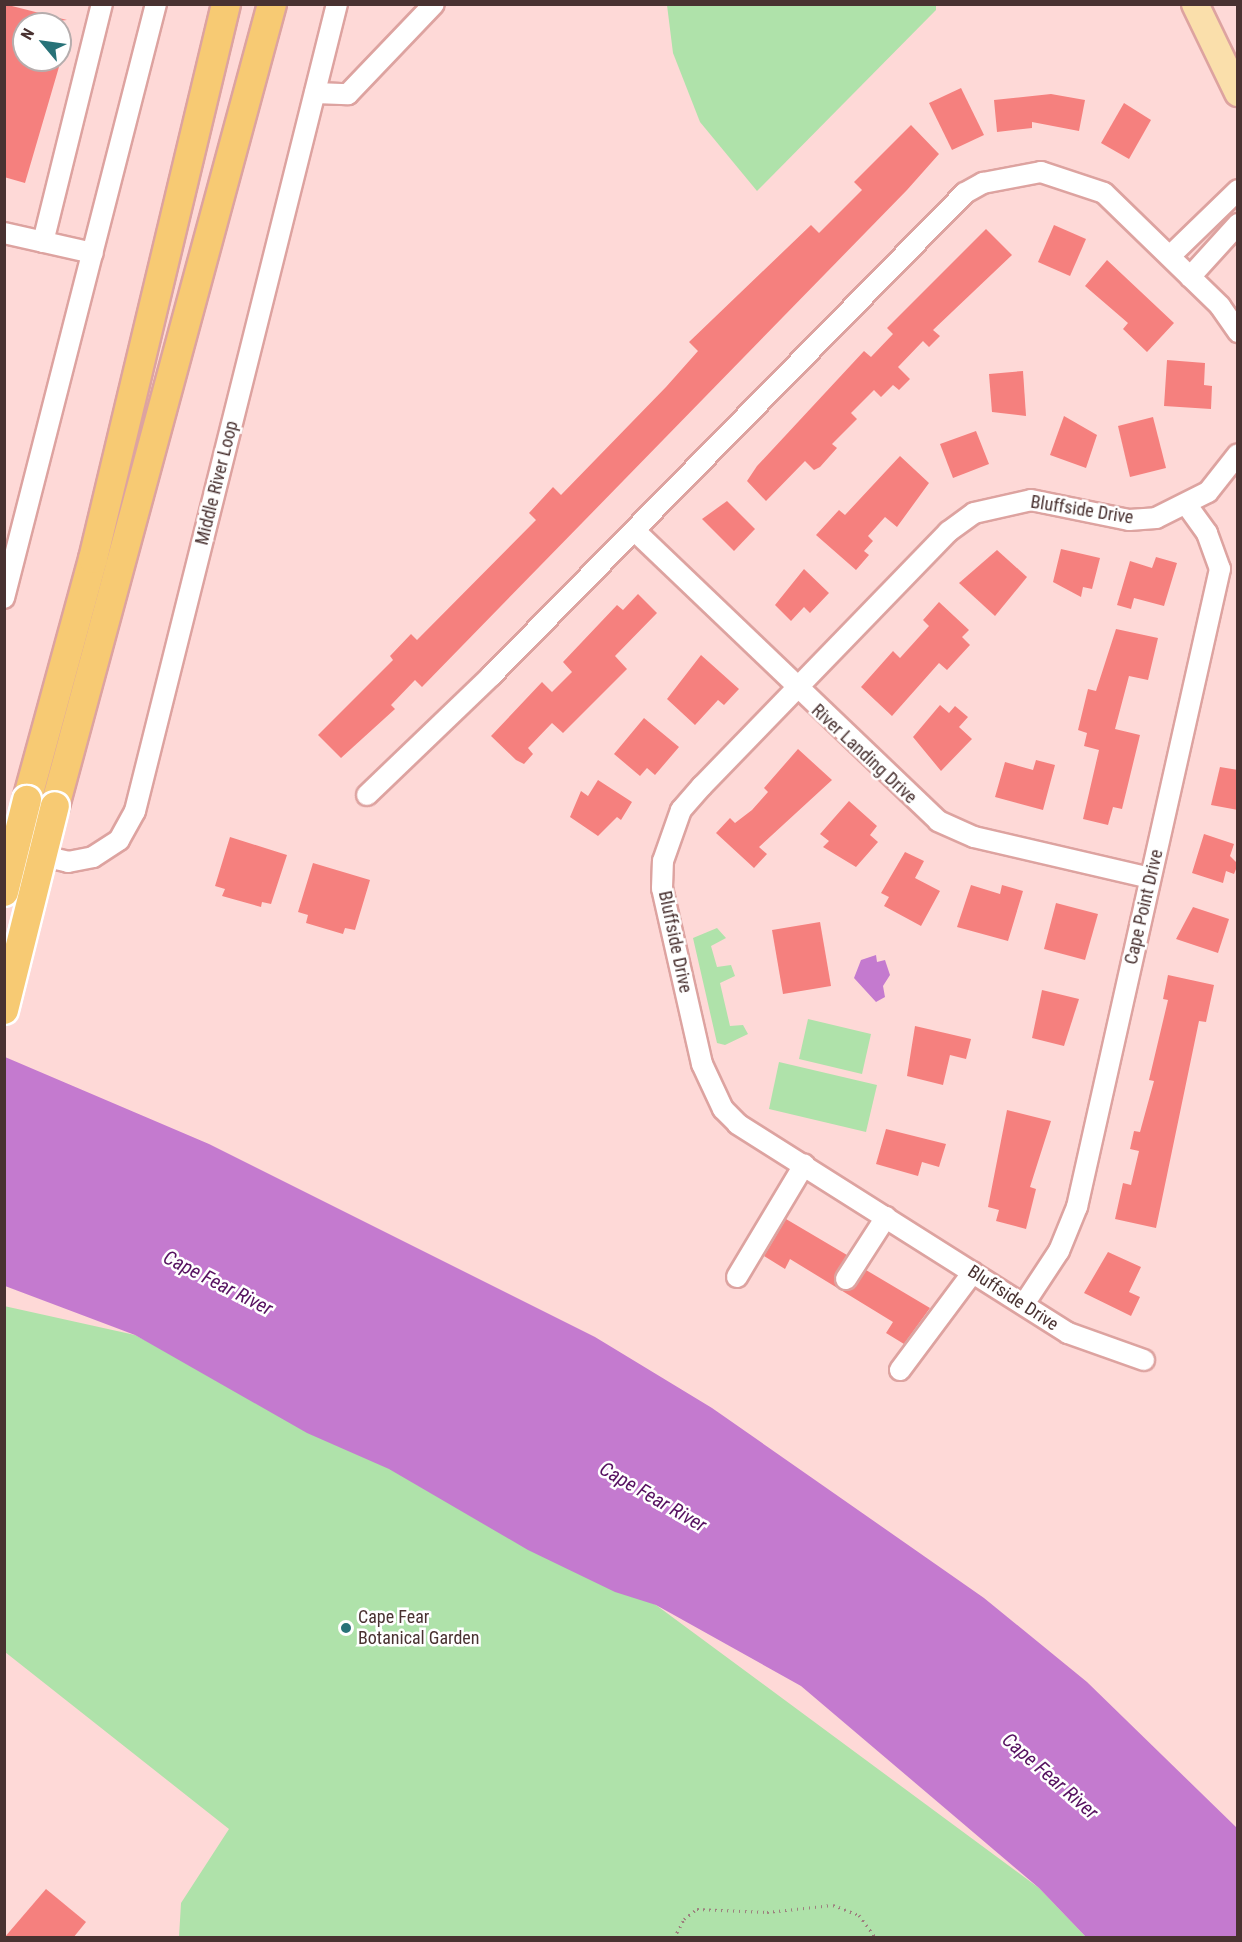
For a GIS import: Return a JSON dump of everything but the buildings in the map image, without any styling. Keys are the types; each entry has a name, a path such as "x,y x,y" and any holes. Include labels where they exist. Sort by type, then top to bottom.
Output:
{"highway":[{"path":"4,892 93,559 226,4"},
{"path":"4,1010 55,806 272,4"}],"main road":[{"path":"1195,4 1238,93"}],"street":[{"path":"43,242 102,4"},
{"path":"4,598 156,4"},
{"name":"Middle River Loop","path":"4,845 54,860 82,860 114,845 133,817 337,4"},
{"path":"315,93 348,94 434,4"},
{"path":"367,795 635,531 965,193 983,183 1021,172 1078,180 1104,193 1170,256 1238,332"},
{"path":"1170,256 1238,190"},
{"path":"1190,277 1238,224"},
{"path":"4,233 93,253"},
{"name":"Bluffside Drive","path":"1144,1360 1076,1337 738,1124 713,1093 662,888 670,832 681,810 948,532 974,513 1031,500 1129,520 1156,518 1187,505 1208,492 1238,454"},
{"name":"Cape Point Drive","path":"1024,1304 1070,1231 1221,568 1207,533 1187,505"},
{"name":"River Landing Drive","path":"635,531 796,690 938,821 974,837 1150,878"},
{"path":"737,1277 804,1165"},
{"path":"846,1279 886,1217"},
{"path":"900,1370 973,1272"}],"path":[{"path":"674,1938 684,1919 697,1909 767,1912 833,1905 859,1915 876,1938"}],"green space":[{"path":"936,4 936,10 757,191 700,122 673,53 667,5"},
{"path":"717,928 726,938 711,946 717,967 731,965 735,976 720,983 730,1026 743,1025 748,1034 725,1045 717,1043 693,938"},
{"path":"808,1019 871,1034 862,1074 799,1059"},
{"path":"779,1062 877,1085 866,1132 769,1109"},
{"name":"Cape Fear Botanical Garden","path":"4,1306 135,1335 656,1605 1039,1888 1086,1937 179,1937 181,1903 229,1829 5,1652"}],"water":[{"path":"876,955 877,962 885,960 890,975 883,986 885,997 876,1002 854,978 861,960"},
{"name":"Cape Fear River","path":"5,1057 209,1144 595,1337 712,1408 984,1598 1087,1682 1237,1828 1237,1937 1086,1937 1039,1888 801,1686 656,1605 615,1592 528,1550 389,1469 307,1433 135,1335 5,1286"}],"place":[{"name":"Cape Fear Botanical Garden","path":"346,1628"}]}
